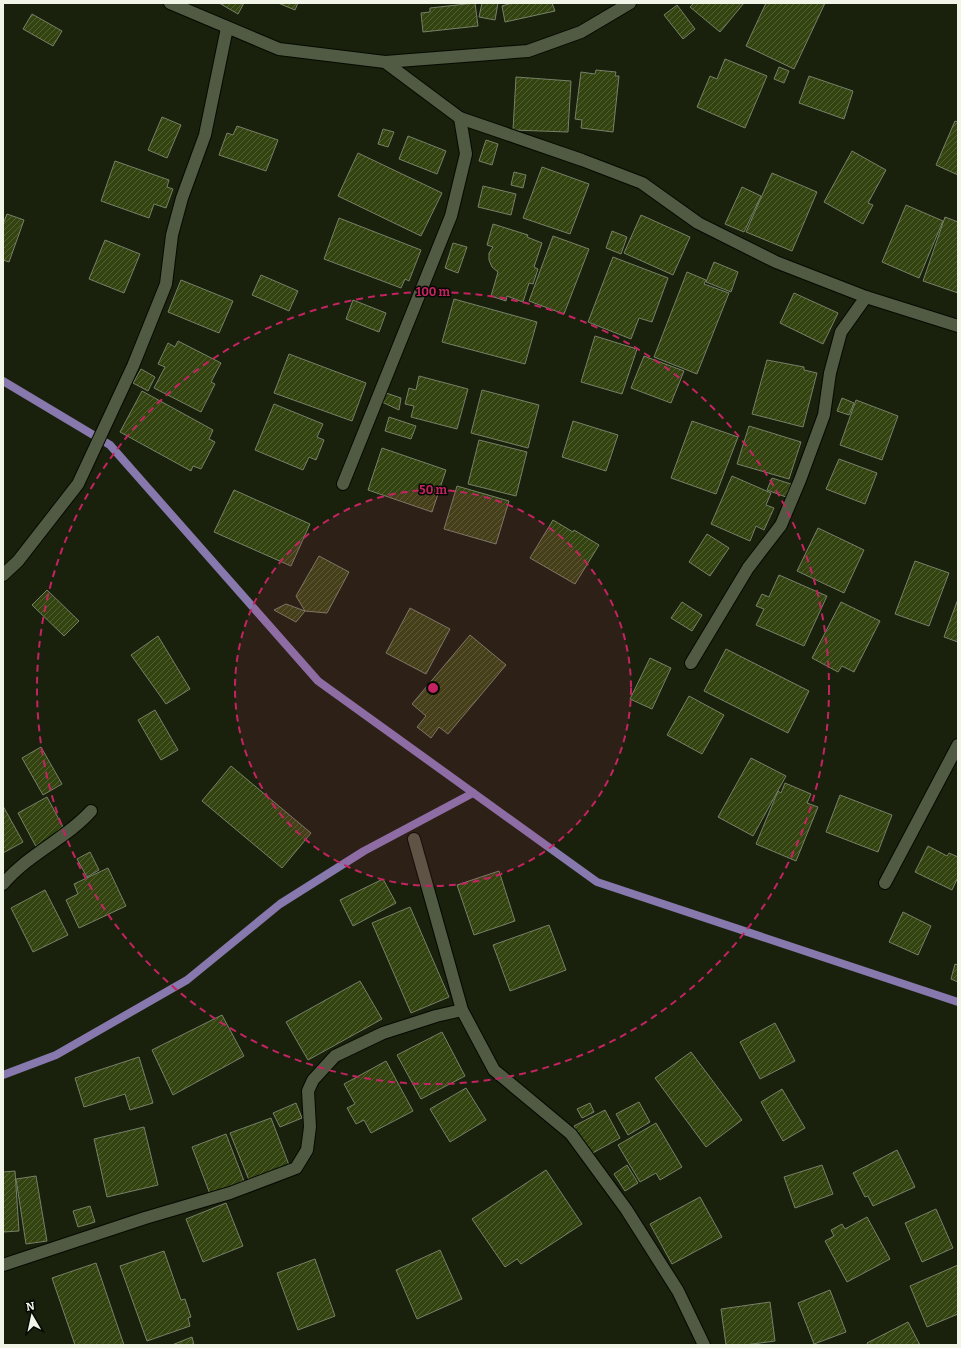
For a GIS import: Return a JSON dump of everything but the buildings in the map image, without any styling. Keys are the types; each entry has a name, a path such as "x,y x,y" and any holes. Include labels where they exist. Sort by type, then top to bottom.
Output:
{"street":[{"path":"170,3 279,49 385,62 528,51 581,32 630,3"},
{"path":"3,575 18,561 78,484 133,366 166,284 172,235 182,198 205,136 227,28"},
{"path":"385,62 460,118 582,160 642,183 698,223 776,262 866,297 958,326"},
{"path":"342,484 451,216 466,154 460,118"},
{"path":"691,664 748,568 781,525 800,480 824,415 830,373 841,332 866,297"},
{"path":"885,883 958,745"},
{"path":"3,884 31,858 82,821 91,811"},
{"path":"414,840 462,1010 494,1070 571,1134 626,1209 678,1291 704,1345"},
{"path":"3,1265 145,1218 230,1193 296,1168 307,1150 310,1127 308,1091 313,1080 335,1056 382,1033 436,1016 462,1010"}],"waterway":[{"path":"3,381 110,445 318,681 597,882 958,1002"},
{"path":"3,1075 56,1055 187,980 280,904 364,851 473,793"}]}
